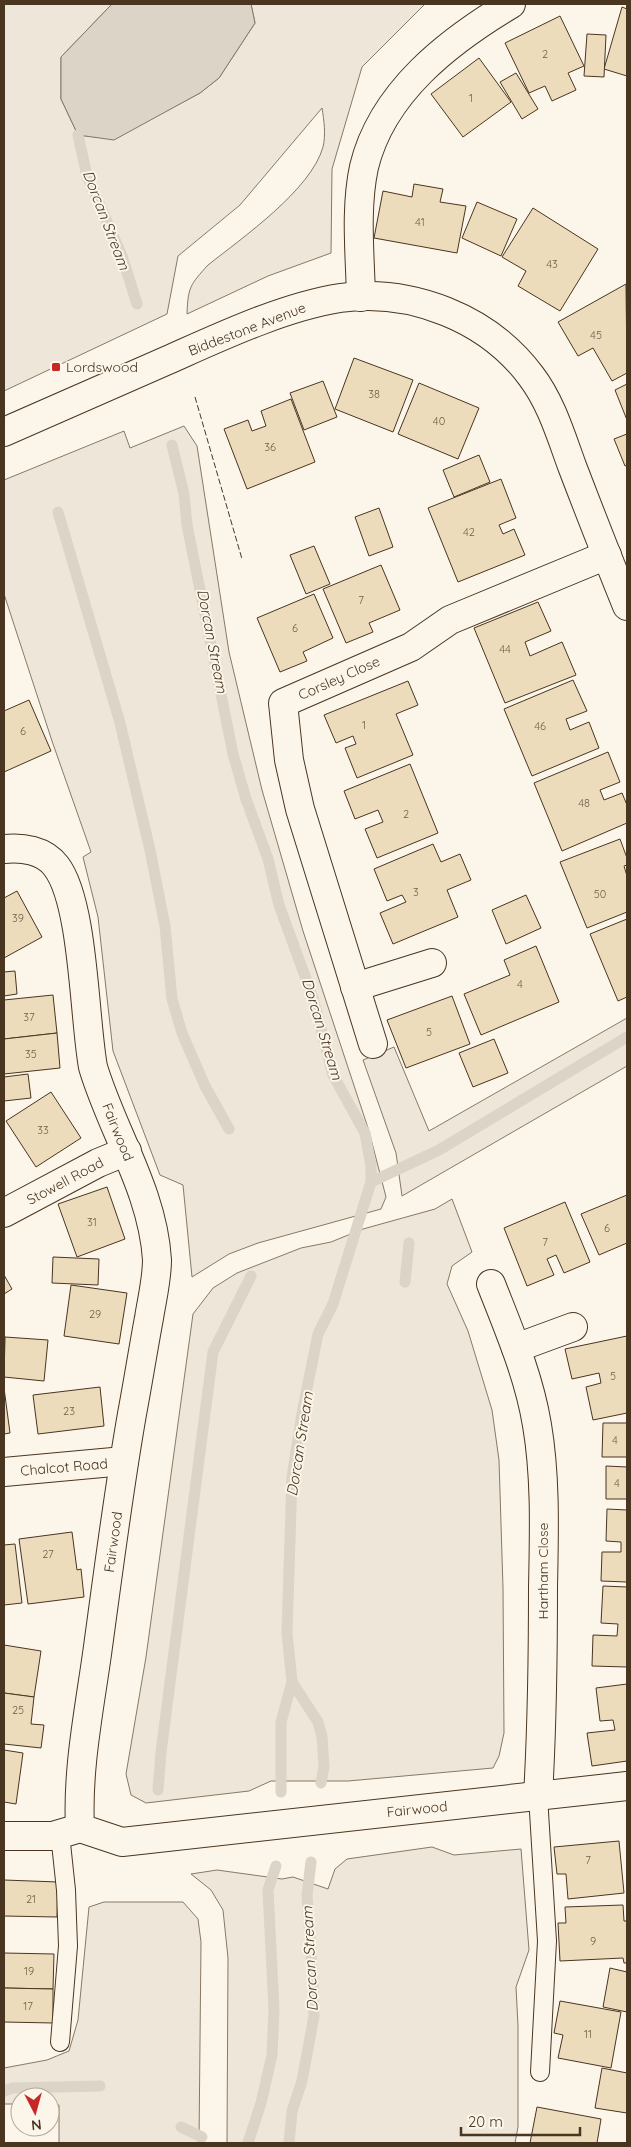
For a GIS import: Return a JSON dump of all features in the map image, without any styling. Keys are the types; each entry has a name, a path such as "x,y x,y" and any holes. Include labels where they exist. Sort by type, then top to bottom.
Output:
{"street":[{"path":"361,297 361,193 365,166 377,133 391,107 411,80 435,58 492,16 512,4"},
{"name":"Biddestone Avenue","path":"4,432 195,348 276,316 317,303 361,297 405,300 446,311 468,321 489,334 520,361 543,393 627,606"},
{"name":"Corsley Close","path":"373,1044 300,809 289,760 283,703 410,647 450,620 607,555"},
{"name":"Fairwood","path":"4,849 30,850 44,856 55,865 68,891 74,917 93,1067 98,1085 127,1151 150,1221 157,1260 155,1284 124,1461 78,1795 70,1831 122,1842 627,1786"},
{"path":"355,987 432,963"},
{"name":"Stowell Road","path":"4,1214 98,1163 127,1151"},
{"name":"Hartham Close","path":"491,1284 516,1348 537,1423 542,1467 544,1533 542,1689 538,1796"},
{"path":"516,1348 573,1327"},
{"name":"Chalcot Road","path":"4,1472 124,1461"},
{"path":"4,1836 53,1836 70,1831"}],"lane":[{"path":"538,1796 547,1941 540,2072"},
{"path":"60,2042 68,1946 66,1890 70,1831"}],"shaded area":[{"path":"4,4 112,4 61,57 61,99 78,135 114,139 200,93 219,78 255,23 251,4 425,4 362,67 332,169 331,253 268,276 187,314 191,287 208,265 274,212 305,180 316,163 323,147 322,108 240,205 178,256 167,314 4,391"},
{"path":"112,4 251,4 255,23 219,78 200,93 114,140 78,135 61,99 61,57"},
{"path":"184,426 197,446 229,652 262,790 303,931 369,1131 386,1197 381,1209 258,1243 229,1254 192,1277 183,1185 160,1175 113,1051 98,917 83,857 91,852 4,594 4,480 124,431 130,448"},
{"path":"627,1018 627,1066 402,1196 396,1153 363,1060 394,1047 429,1131"},
{"path":"452,1199 472,1252 452,1266 447,1284 468,1331 492,1410 499,1460 503,1588 504,1733 499,1756 493,1768 348,1781 271,1781 249,1791 146,1803 131,1795 126,1774 146,1657 193,1314 213,1288 237,1273 301,1248 331,1242 363,1229 435,1209"},
{"path":"432,1847 454,1855 521,1849 529,1950 516,1987 518,2127 515,2143 227,2143 228,1958 223,1910 211,1890 191,1874 217,1870 282,1879 293,1877 328,1889 335,1869 347,1859"},
{"path":"104,1902 183,1902 198,1919 201,1942 199,2143 59,2143 60,2087 10,2087 10,2104 4,2104 4,2068 47,2060 69,2051 78,2020 89,1907"}],"building":[{"path":"622,7 627,9 627,76 604,69"},
{"path":"560,16 584,66 568,73 576,90 552,101 545,86 529,93 505,43"},
{"path":"587,34 606,35 604,77 584,76"},
{"path":"479,58 511,102 463,137 431,94"},
{"path":"516,73 538,109 522,119 500,82"},
{"path":"414,184 443,189 440,202 466,206 457,253 374,238 383,191 412,197"},
{"path":"477,202 517,219 501,256 462,238"},
{"path":"533,208 598,249 560,311 518,286 526,271 502,257"},
{"path":"626,284 627,373 612,381 593,348 578,356 558,322"},
{"path":"354,358 413,380 393,432 335,409"},
{"path":"323,381 337,417 304,430 290,393"},
{"path":"419,383 479,408 458,459 398,434"},
{"path":"627,384 627,420 615,390"},
{"path":"291,399 315,462 247,489 224,429 248,420 252,431 266,426 261,411"},
{"path":"627,434 627,465 625,466 614,439"},
{"path":"479,455 490,482 454,497 443,470"},
{"path":"501,479 516,518 499,525 503,534 514,529 525,555 458,582 428,508"},
{"path":"379,508 393,547 369,556 355,517"},
{"path":"314,546 330,584 306,594 290,555"},
{"path":"381,565 400,610 369,623 373,632 346,643 323,589"},
{"path":"314,594 333,638 303,652 307,661 280,672 257,618"},
{"path":"538,602 551,631 525,642 530,656 562,642 576,675 505,703 474,628"},
{"path":"573,680 587,711 566,719 570,730 589,722 599,748 532,776 504,709"},
{"path":"408,681 418,705 396,714 413,755 357,778 345,748 356,744 353,736 336,743 324,715"},
{"path":"29,700 51,751 4,772 4,711"},
{"path":"608,752 620,782 600,790 604,800 622,793 627,805 627,823 562,851 534,783"},
{"path":"410,764 438,833 377,858 365,829 383,822 378,810 355,819 344,791"},
{"path":"620,839 627,858 627,865 624,866 627,876 627,912 587,928 560,862"},
{"path":"433,844 441,862 460,854 471,880 447,890 458,917 393,944 380,913 406,902 402,895 387,901 374,869"},
{"path":"17,891 42,937 4,958 4,898"},
{"path":"526,895 541,928 506,944 492,910"},
{"path":"627,919 627,997 618,1001 590,934"},
{"path":"536,946 559,1002 481,1035 464,994 510,975 504,960"},
{"path":"15,971 17,994 4,996 4,972"},
{"path":"53,995 57,1033 4,1039 4,1000"},
{"path":"452,996 470,1044 406,1068 387,1020"},
{"path":"57,1033 60,1068 4,1074 4,1039"},
{"path":"494,1039 508,1073 473,1087 459,1053"},
{"path":"28,1074 31,1098 4,1101 4,1077"},
{"path":"51,1092 81,1138 36,1167 6,1121"},
{"path":"107,1187 125,1239 77,1257 58,1204"},
{"path":"627,1195 627,1243 599,1255 581,1214"},
{"path":"565,1202 590,1262 564,1273 556,1255 547,1259 554,1275 527,1286 504,1228"},
{"path":"53,1257 99,1259 98,1285 52,1283"},
{"path":"4,1275 12,1289 4,1294"},
{"path":"71,1285 127,1293 119,1344 64,1336"},
{"path":"627,1336 627,1413 593,1420 586,1387 601,1383 599,1373 572,1379 565,1349"},
{"path":"5,1337 48,1340 44,1381 4,1377"},
{"path":"100,1387 104,1426 38,1434 33,1395"},
{"path":"4,1388 10,1433 4,1434"},
{"path":"603,1423 627,1423 627,1457 602,1457"},
{"path":"606,1466 627,1467 627,1499 606,1499"},
{"path":"607,1509 627,1510 627,1582 601,1581 602,1552 621,1552 621,1542 606,1541"},
{"path":"72,1532 77,1570 81,1569 84,1597 28,1604 19,1539"},
{"path":"15,1544 22,1603 4,1605 4,1545"},
{"path":"603,1586 627,1587 627,1667 592,1666 593,1635 617,1636 618,1624 601,1623"},
{"path":"4,1645 41,1651 34,1697 4,1693"},
{"path":"627,1684 627,1761 592,1766 587,1733 615,1730 613,1720 600,1721 596,1688"},
{"path":"4,1693 34,1697 31,1724 44,1725 41,1748 4,1744"},
{"path":"4,1750 23,1753 16,1804 4,1802"},
{"path":"619,1841 624,1893 568,1899 566,1874 557,1874 554,1847"},
{"path":"4,1880 58,1882 57,1917 4,1916"},
{"path":"623,1905 624,1921 627,1921 627,1963 624,1963 623,1958 560,1961 558,1923 566,1923 565,1907"},
{"path":"4,1953 54,1954 53,1989 4,1988"},
{"path":"610,1968 627,1972 627,2012 603,2007"},
{"path":"4,1988 53,1989 53,2023 4,2022"},
{"path":"560,2001 621,2012 611,2068 558,2058 563,2035 554,2033"},
{"path":"602,2068 627,2073 627,2113 595,2108"},
{"path":"537,2107 601,2119 597,2143 530,2143"}],"waterway":[{"name":"Dorcan Stream","path":"78,135 87,176 122,256 137,304"},
{"name":"Dorcan Stream","path":"172,445 184,494 187,525 233,754 246,799 268,859 279,905 313,998 333,1075 365,1133 371,1166 371,1182 333,1304 318,1334 302,1413 292,1477 287,1633 292,1682 318,1722 322,1737 324,1767 321,1783"},
{"path":"58,512 120,723 150,850 165,926 172,999 182,1033 205,1086 229,1129"},
{"path":"371,1182 439,1150 627,1037"},
{"path":"405,1282 409,1243"},
{"path":"158,1790 161,1752 213,1352 251,1276"},
{"path":"281,1792 281,1722 292,1682"},
{"name":"Dorcan Stream","path":"289,2143 292,2111 302,2081 314,2016 307,1895 311,1862"},
{"path":"248,2143 261,2103 272,2055 274,2010 268,1890 276,1866"},
{"path":"4,2091 13,2088 100,2086"},
{"path":"181,2127 202,2137"}],"fence":[{"path":"195,397 242,559"}],"place":[{"name":"Lordswood","path":"56,367"}]}
